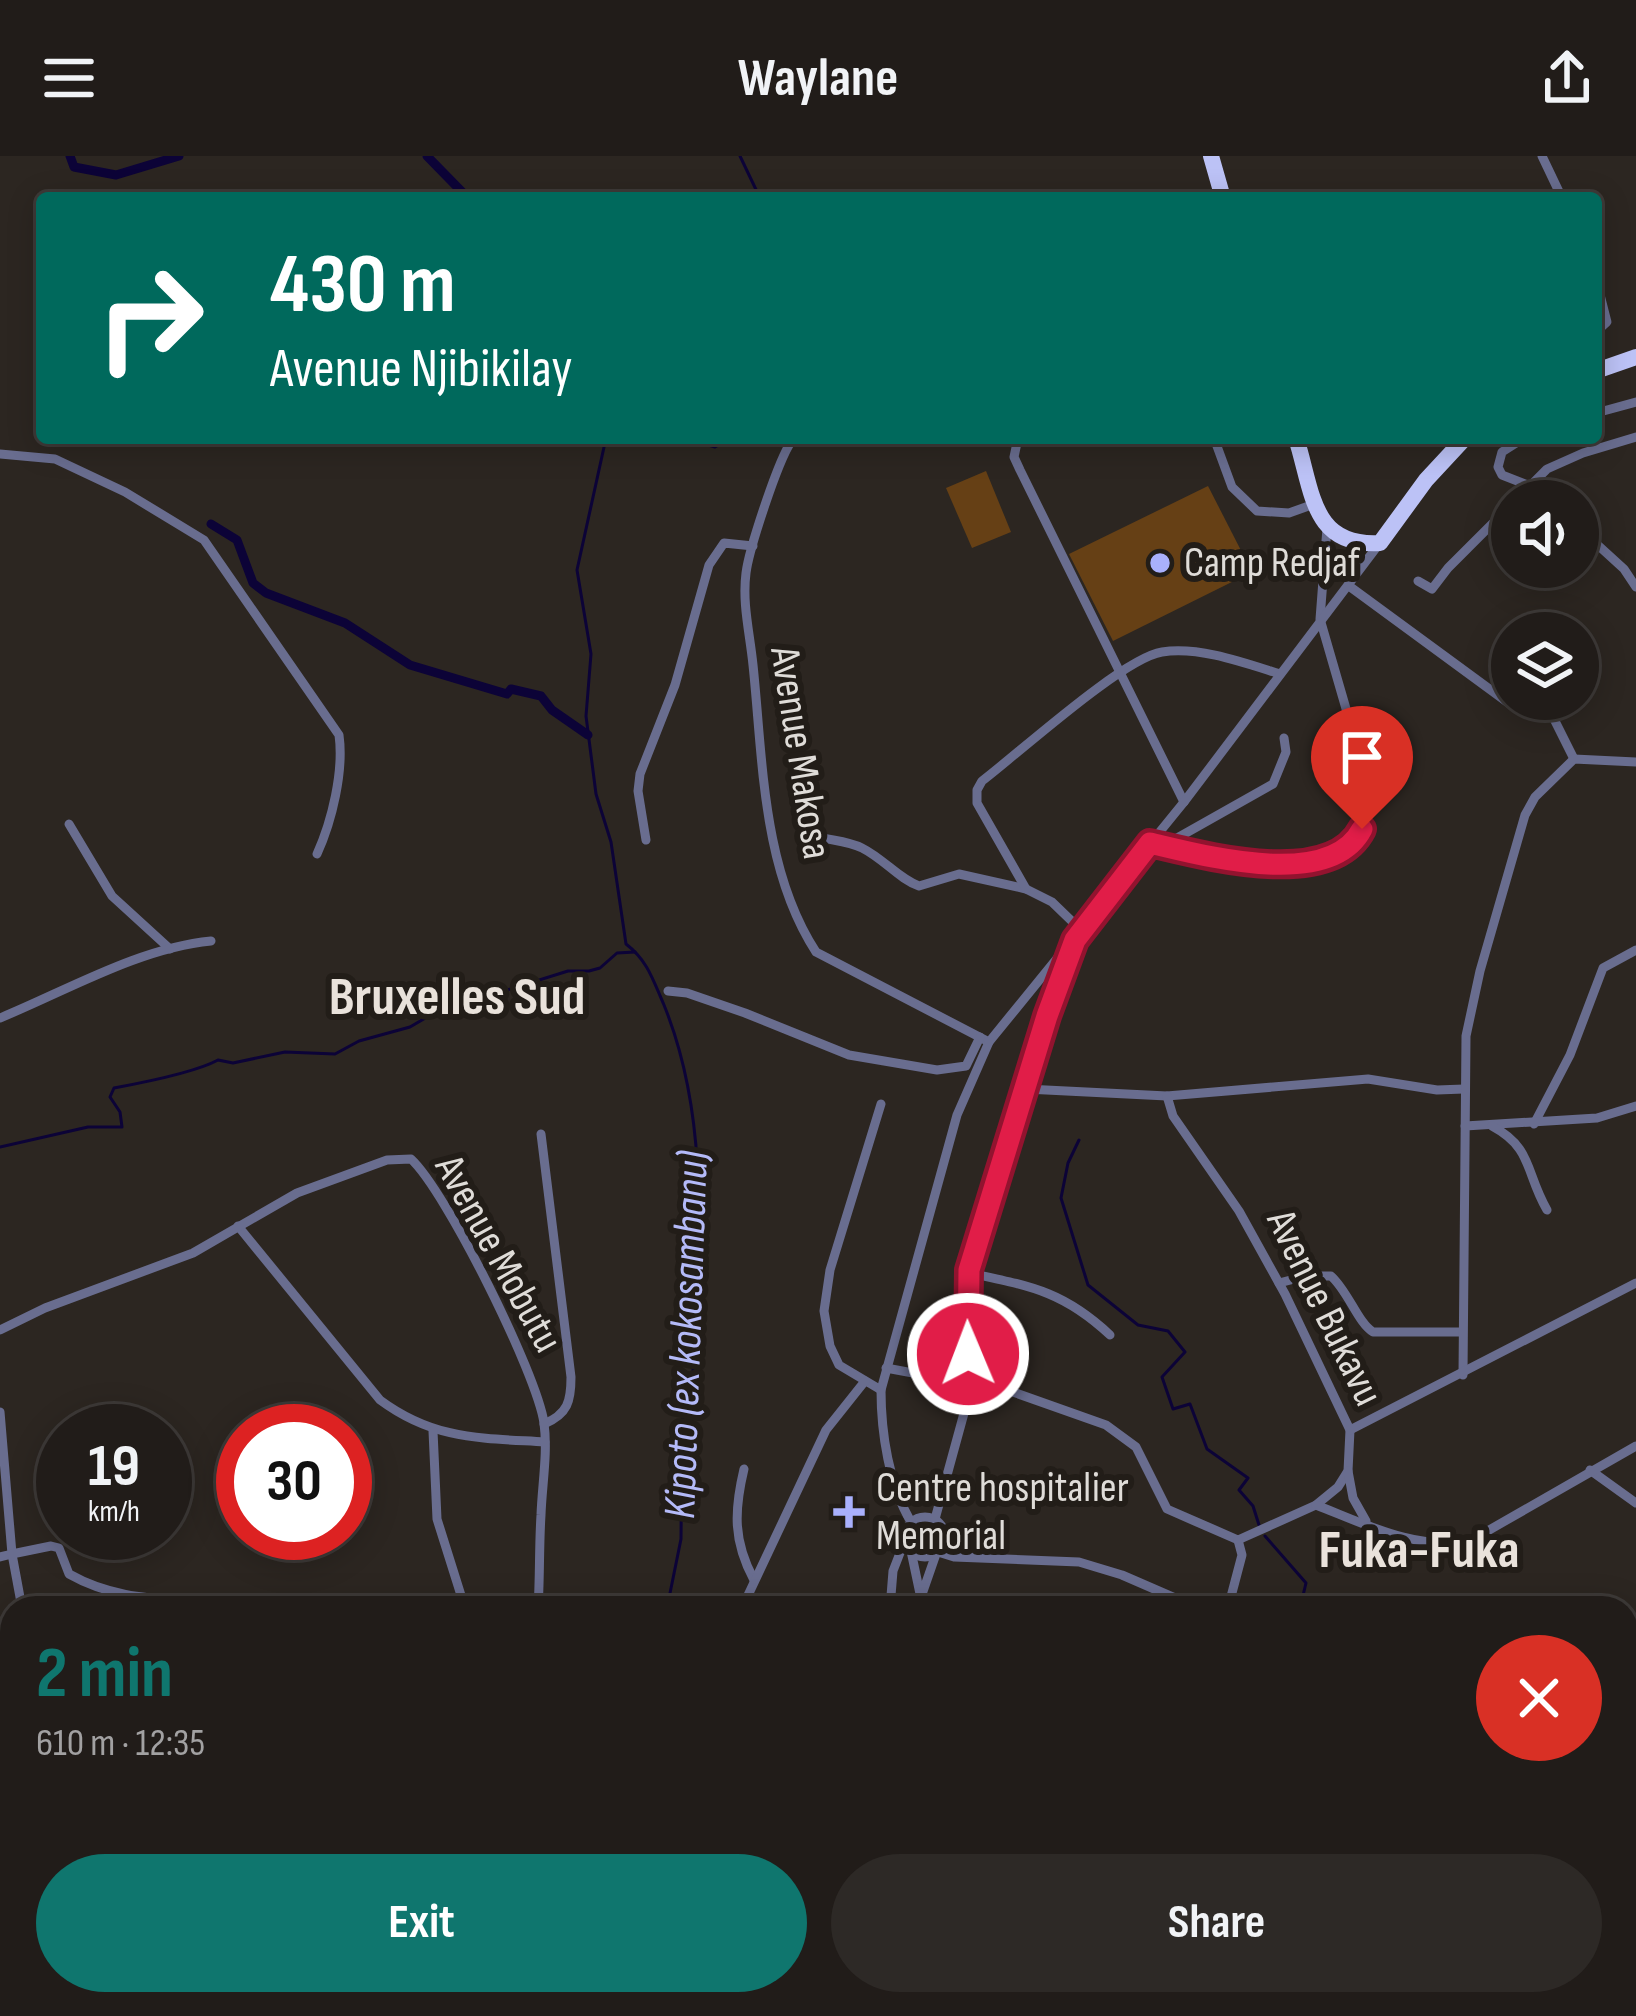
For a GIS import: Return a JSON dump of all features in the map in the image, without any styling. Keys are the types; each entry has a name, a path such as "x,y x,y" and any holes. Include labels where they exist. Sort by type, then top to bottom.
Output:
{"highway":[{"path":"1211,156 1221,192"},
{"path":"1602,369 1636,358"},
{"path":"1298,444 1327,528 1352,542 1380,543 1459,444"}],"street":[{"path":"1542,156 1559,192"},
{"path":"1602,298 1607,313 1602,326"},
{"path":"1602,411 1636,401"},
{"path":"1533,480 1583,453 1636,437"},
{"name":"Avenue Makosa","path":"790,444 753,546 745,597 757,736 772,836 806,938 816,952 985,1040"},
{"path":"1017,444 1014,457 1184,802"},
{"path":"1216,444 1232,487 1257,512 1288,513 1317,503"},
{"path":"1515,444 1502,452 1498,467 1502,475 1516,480"},
{"path":"0,454 55,459 125,492 205,540 339,736 342,754 324,838 316,854"},
{"path":"1418,580 1432,589 1440,583 1491,523"},
{"path":"1150,843 1236,863 1266,864 1328,855 1355,842 1362,829 1360,757 1320,619 1327,528"},
{"path":"646,840 640,774 674,685 709,565 724,543 753,546"},
{"path":"668,991 745,1013 828,1049 937,1070 965,1066 1184,802 1380,543"},
{"path":"1599,546 1636,586"},
{"path":"1624,569 1636,559"},
{"path":"1349,586 1518,710 1548,707 1574,759"},
{"path":"1026,889 976,803 982,781 1122,670 1165,651 1215,657 1280,674"},
{"path":"1163,846 1273,784 1286,752 1284,739"},
{"path":"1463,1375 1468,1019 1525,815 1535,797 1574,759 1636,762"},
{"path":"69,824 112,896 170,950"},
{"path":"805,832 856,845 919,886 959,874 1026,889 1052,902 1078,935"},
{"path":"980,1556 945,1536 935,1519 970,1386 969,1273 1047,1016 1078,935"},
{"path":"0,1018 170,950 211,941"},
{"path":"1534,1124 1570,1055 1603,968 1636,950"},
{"path":"1020,1005 1047,1016"},
{"path":"911,1522 897,1490 881,1418 881,1390 956,1115 985,1040"},
{"path":"1026,1089 1167,1096 1368,1079 1437,1090 1465,1089"},
{"name":"Avenue Bukavu","path":"1167,1096 1173,1116 1239,1211 1279,1282 1350,1430 1348,1471 1338,1487 1316,1505 1238,1540"},
{"path":"881,1104 825,1294 825,1319 834,1358 881,1390"},
{"path":"1465,1126 1597,1118 1636,1106"},
{"path":"1492,1126 1522,1147 1547,1210"},
{"path":"542,1134 572,1377 571,1400 561,1417 544,1424"},
{"name":"Avenue Mobutu","path":"0,1330 45,1308 163,1267 297,1193 387,1160 411,1159 443,1206 517,1344 544,1424 539,1596"},
{"path":"238,1226 380,1400 433,1431 545,1442"},
{"path":"969,1273 1059,1296 1082,1308 1110,1335"},
{"path":"1279,1282 1331,1276 1369,1331 1462,1331"},
{"path":"1350,1430 1636,1283"},
{"path":"886,1368 1010,1391 1106,1425 1136,1447 1167,1509 1238,1540 1242,1555 1231,1596"},
{"path":"747,1596 826,1430 865,1381"},
{"path":"0,1412 6,1555 18,1596"},
{"path":"433,1431 437,1519 461,1596"},
{"path":"1316,1505 1432,1544 1470,1541 1636,1446"},
{"path":"744,1469 735,1528 754,1580"},
{"path":"1590,1470 1636,1503"},
{"path":"1348,1471 1359,1514 1372,1527"},
{"path":"891,1596 893,1570 911,1522 918,1517 935,1519"},
{"path":"924,1596 945,1536"},
{"path":"905,1540 920,1596"},
{"path":"6,1555 56,1546 69,1574 93,1588 128,1596"},
{"path":"911,1551 923,1557 937,1553 1079,1562 1170,1596"}],"shaded area":[{"path":"986,471 1011,532 972,548 946,488"},
{"name":"Camp Redjaf","path":"1208,486 1252,572 1113,641 1069,554"}],"waterway":[{"path":"70,156 74,167 116,175 179,156"},
{"path":"427,156 462,192"},
{"name":"Kipoto (ex kokosambanu)","path":"740,156 757,192"},
{"name":"Kipoto (ex kokosambanu)","path":"605,444 577,570 591,654 586,716 596,794 611,842 626,944 653,979 680,1053 690,1101 699,1200 692,1399 682,1420 681,1539 669,1596"},
{"name":"Kipoto (ex kokosambanu)","path":"705,444 720,444"},
{"path":"211,524 237,540 253,583 266,593 345,623 410,665 507,694 511,689 541,696 552,710 588,735"},
{"path":"0,1147 88,1127 122,1127 120,1112 110,1097 114,1088 218,1060 233,1063 285,1052 335,1054 359,1041 410,1027 484,992 504,991 568,971 589,971 617,953 635,952"},
{"path":"1079,1140 1068,1163 1061,1198 1088,1285 1138,1325 1168,1331 1185,1352 1162,1377 1173,1409 1190,1404 1207,1449 1248,1478 1239,1490 1253,1506 1259,1525"},
{"path":"1265,1536 1306,1583 1303,1596"}],"place":[{"name":"Camp Redjaf","path":"1160,563"},
{"name":"Centre hospitalier Memorial","path":"849,1512"}],"district":[{"name":"Bruxelles Sud","path":"457,997"},
{"name":"Fuka-Fuka","path":"1419,1550"}],"route":[{"path":"968,1354 969,1273 980,1227 1075,940 1150,843 1236,863 1297,862 1355,842 1362,829"}]}
